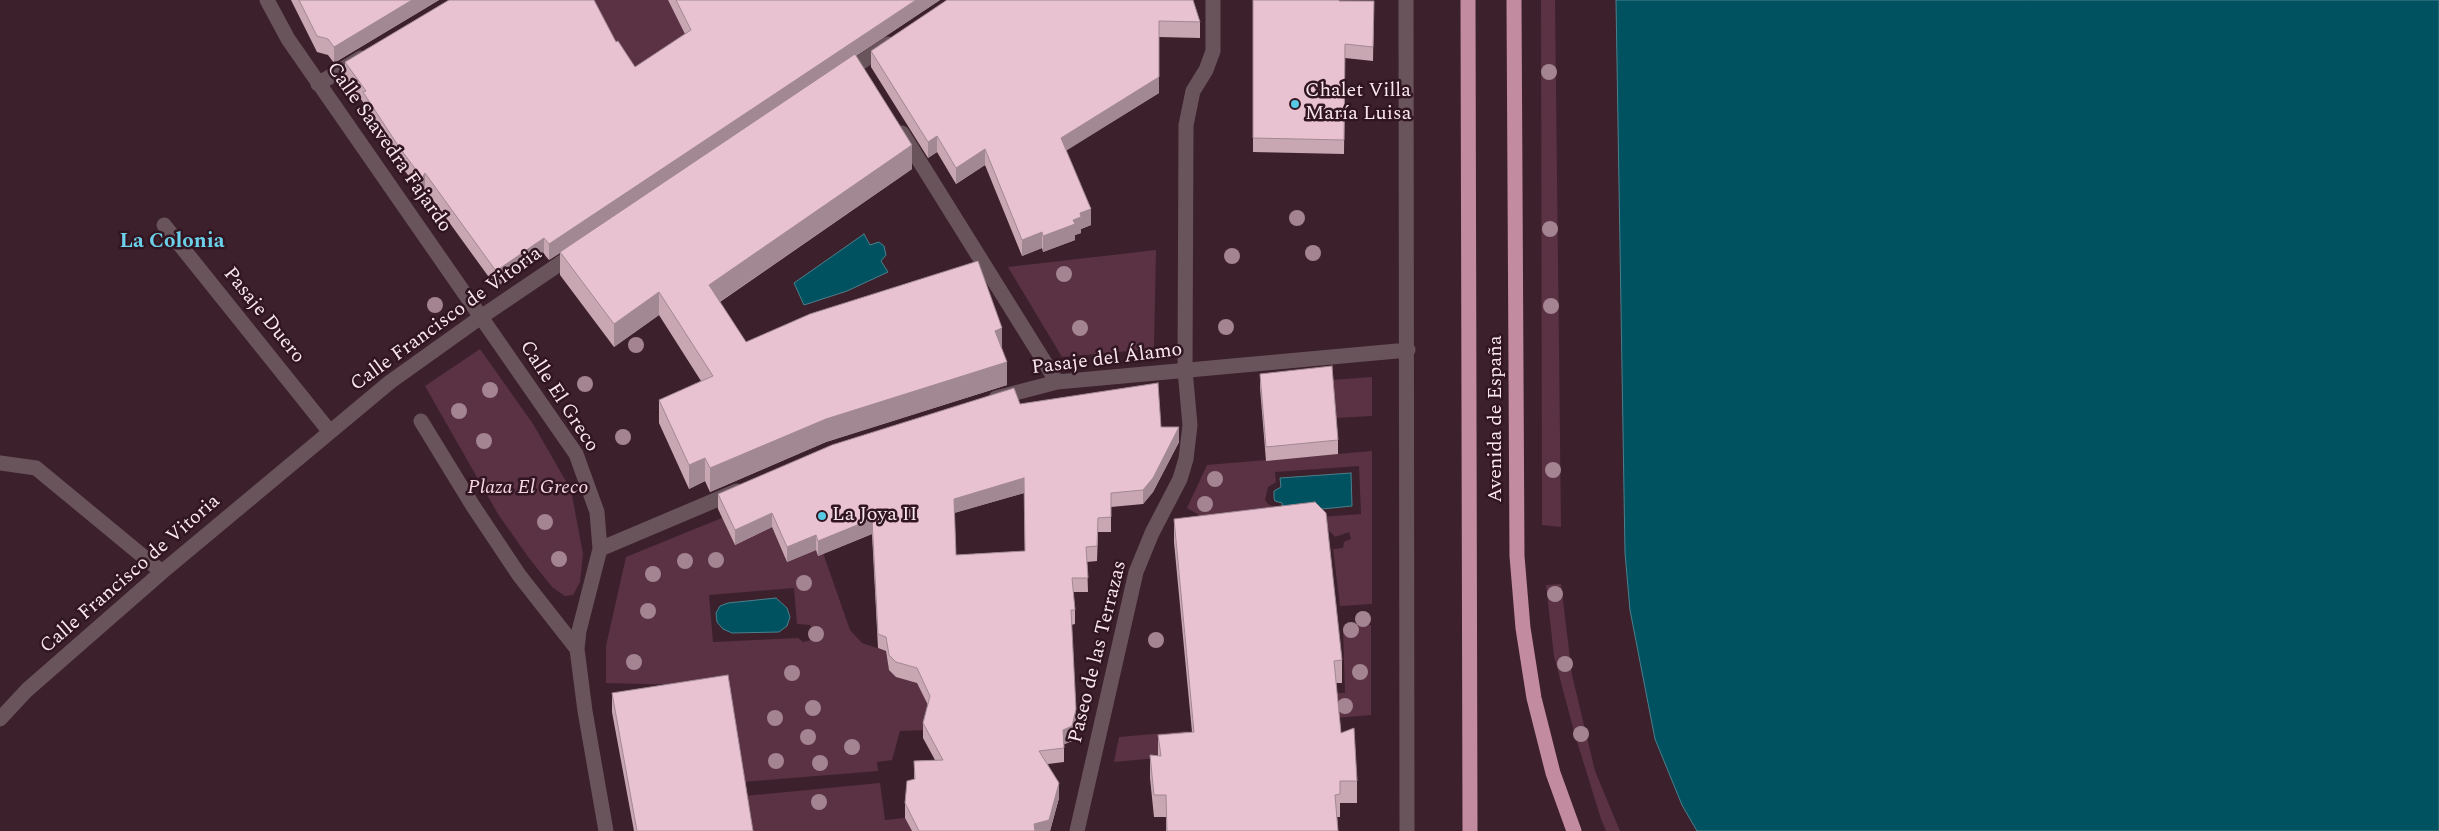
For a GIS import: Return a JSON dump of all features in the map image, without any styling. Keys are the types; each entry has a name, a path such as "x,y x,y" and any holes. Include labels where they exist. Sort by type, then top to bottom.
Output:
{"highway":[{"name":"Avenida de España","path":"1468,0 1470,831"},
{"name":"Avenida de España","path":"1514,0 1517,556 1523,628 1534,698 1553,773 1574,831"}],"street":[{"name":"Calle Saavedra Fajardo","path":"267,0 288,39 318,84 481,316"},
{"name":"Paseo de las Terrazas","path":"1076,831 1136,572 1152,533 1180,478 1186,459 1190,425 1185,370 1186,125 1193,91 1206,70 1213,51 1213,0"},
{"path":"1406,0 1408,350 1407,831"},
{"path":"834,80 898,37"},
{"path":"318,84 372,51"},
{"path":"858,64 869,81"},
{"path":"895,122 1057,382"},
{"name":"Pasaje Duero","path":"164,226 330,432"},
{"name":"Calle Francisco de Vitoria","path":"0,719 27,690 162,572 395,378 481,316 588,245"},
{"name":"Calle El Greco","path":"481,316 576,454 597,512 600,549 582,616 577,649 585,711 606,831"},
{"name":"Pasaje del Álamo","path":"979,404 1057,382 1408,350"},
{"path":"421,420 473,506 519,575 577,649"},
{"path":"0,464 36,468 162,572"},
{"path":"600,549 747,486"}],"green space":[{"path":"584,0 668,0 691,45 665,52 627,71"},
{"path":"1541,0 1555,0 1561,527 1542,525"},
{"path":"1156,250 1154,346 1152,349 1062,357 1008,267"},
{"name":"Plaza El Greco","path":"480,349 533,424 571,490 583,554 580,582 573,595 565,596 552,587 529,558 498,514 425,386"},
{"path":"1372,377 1372,416 1335,418 1332,380"},
{"path":"1372,451 1372,604 1340,606 1333,549 1343,548 1344,542 1351,539 1349,532 1335,537 1323,524 1204,518 1187,508 1207,465","holes":["1359,466 1361,514 1279,520 1278,509 1268,504 1265,500 1268,487 1276,482 1275,472"]},
{"path":"761,502 787,562 816,550 818,556 823,553 850,630 862,643 886,651 889,670 915,678 934,715 926,730 900,731 892,760 877,762 878,771 742,782 726,686 606,683 606,646 626,557","holes":["794,588 797,624 810,625 813,632 811,640 803,642 798,638 713,642 709,595"]},
{"path":"1561,584 1572,675 1595,771 1620,831 1606,831 1601,819 1575,735 1554,656 1546,585"},
{"path":"1371,625 1371,715 1261,724 1337,693 1345,693 1343,627"},
{"path":"1188,731 1190,755 1114,762 1119,737"},
{"path":"880,783 885,820 905,818 912,831 750,831 745,796"}],"water":[{"path":"1616,0 2439,0 2439,831 1697,831 1682,805 1655,739 1630,610 1625,553"},
{"path":"864,234 870,245 879,242 884,246 886,255 881,261 888,272 847,291 804,305 794,283"},
{"path":"1351,473 1352,506 1283,513 1282,503 1275,501 1274,491 1281,487 1280,478"},
{"path":"776,598 787,608 790,617 787,626 779,632 732,633 723,629 717,622 716,613 720,606 728,603"}],"building":[{"path":"299,0 412,0 334,47 328,39 317,36"},
{"path":"449,0 594,0 616,42 618,41 635,67 691,30 676,0 916,0 549,244 544,238 496,271 425,173 422,178 399,147 363,92 366,91 345,62"},
{"path":"947,0 1193,0 1200,22 1159,21 1159,77 1061,138 1091,209 1080,213 1081,217 1073,220 1075,224 1043,236 1042,232 1022,240 985,149 956,168 937,136 928,142 871,51"},
{"path":"1253,0 1374,1 1373,47 1345,44 1344,140 1253,138"},
{"path":"855,54 912,145 709,285 746,342 810,314 978,261 1002,328 995,331 1007,362 826,419 710,468 705,458 689,465 659,400 713,376 659,292 614,324 560,252"},
{"path":"1332,366 1338,440 1266,447 1260,374"},
{"path":"1158,383 1161,427 1179,427 1153,478 1143,490 1111,493 1111,517 1098,518 1097,546 1086,547 1088,578 1072,578 1075,610 1071,610 1076,709 1072,726 1063,730 1064,748 1039,751 1059,783 1049,820 1034,824 1035,831 919,831 905,803 907,781 915,779 914,761 943,760 923,723 930,696 917,668 896,662 889,655 886,637 878,634 872,519 818,541 816,535 787,547 772,513 735,530 718,494 832,445 1014,388 1020,404","holes":["1024,478 1025,551 956,555 954,499"]},
{"path":"1315,502 1326,513 1342,660 1334,661 1341,733 1354,728 1357,781 1340,781 1340,794 1335,795 1338,831 1167,831 1166,795 1154,795 1150,755 1161,756 1158,735 1194,732 1174,519"},
{"path":"728,675 753,831 637,831 612,693"}],"place":[{"name":"Chalet Villa María Luisa","path":"1295,104"},
{"name":"La Joya II","path":"822,516"}],"district":[{"name":"La Colonia","path":"172,243"}]}
